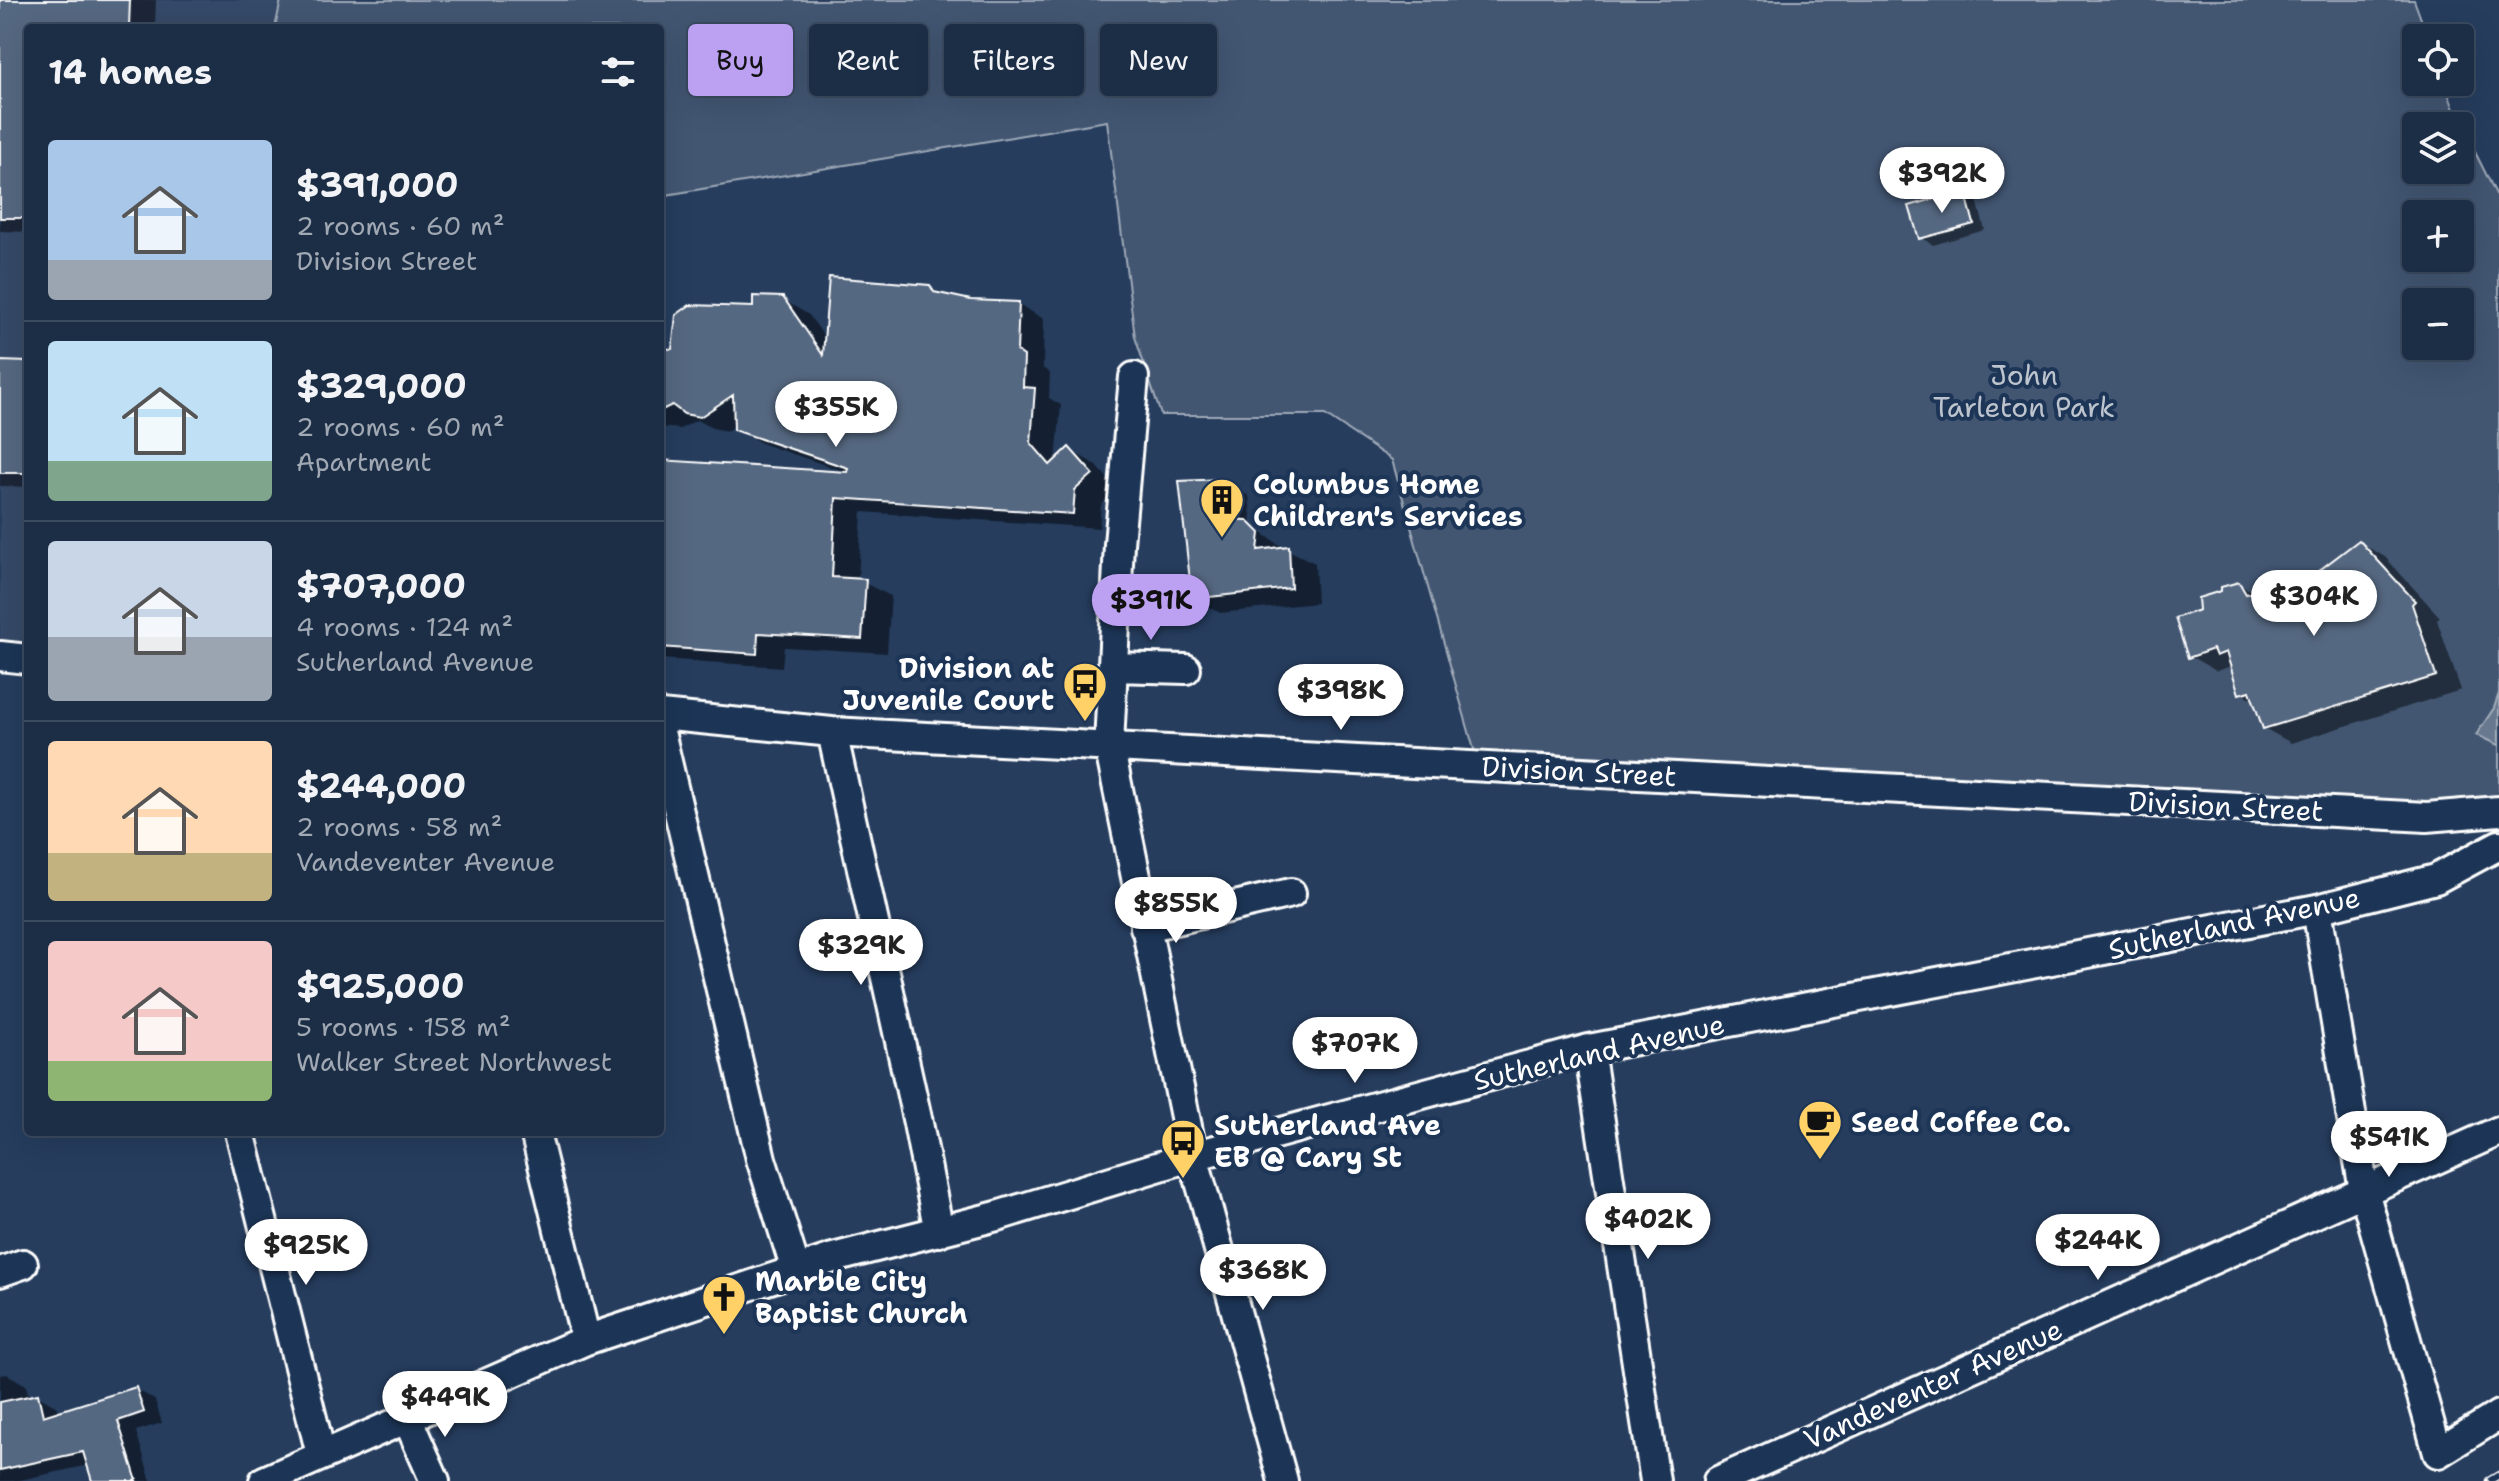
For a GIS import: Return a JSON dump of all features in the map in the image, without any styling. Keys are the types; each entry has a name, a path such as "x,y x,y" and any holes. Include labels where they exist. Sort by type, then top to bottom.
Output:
{"street":[{"path":"1134,377 1119,544 1109,745 1193,1156 1283,1481"},
{"path":"0,656 24,659"},
{"path":"1114,667 1186,669"},
{"name":"Division Street","path":"664,715 832,732 2427,817 2499,811"},
{"path":"832,732 939,1232"},
{"path":"664,749 761,1159 796,1270"},
{"name":"Sutherland Avenue","path":"264,1481 586,1340 796,1270 939,1232 1193,1156 1589,1049 2317,909 2436,879 2499,845"},
{"path":"1145,927 1291,893"},
{"path":"2317,909 2364,1191 2438,1453 2499,1415"},
{"path":"1589,1049 1655,1481"},
{"name":"Vandeventer Avenue","path":"1718,1481 2499,1131"},
{"path":"241,1136 321,1454"},
{"path":"536,1136 586,1340"},
{"path":"407,1418 435,1481"}],"shaded area":[{"path":"0,0 281,0 276,24 24,24 24,643 0,640"},
{"path":"2499,693 2498,745 2476,735 2494,708"}],"green space":[{"name":"John Tarleton Park","path":"281,0 2414,0 2423,24 2402,24 2402,96 2449,96 2455,112 2402,112 2402,184 2474,184 2474,150 2499,200 2499,797 2422,806 1475,753 1392,460 1325,415 1161,415 1135,337 1107,121 664,195 664,24 276,24"}],"building":[{"path":"0,0 130,0 129,24 24,24 24,218 0,218"},
{"path":"1965,190 1974,224 1919,239 1909,206"},
{"path":"829,277 930,285 934,292 971,300 1019,302 1017,351 1024,356 1023,387 1035,388 1031,443 1050,465 1069,447 1093,474 1075,490 1073,514 836,498 832,577 866,579 862,639 758,633 757,654 664,647 664,460 847,472 848,468 734,430 733,395 700,417 684,414 672,405 664,409 664,348 672,349 676,315 690,305 753,307 753,296 783,297 823,355"},
{"path":"0,361 24,362 24,473 0,473"},
{"name":"Columbus Home Children's Services","path":"1223,479 1228,519 1247,520 1260,533 1258,550 1289,546 1291,588 1192,599 1179,481"},
{"path":"2359,540 2415,601 2412,604 2436,676 2263,729 2250,691 2239,694 2226,652 2216,656 2213,649 2188,658 2175,618 2199,610 2198,598 2221,591 2221,587 2239,582 2246,594 2313,575"},
{"path":"136,1387 144,1412 118,1421 137,1481 92,1481 83,1452 0,1470 0,1402 38,1394 43,1416"}],"railway":[{"path":"2489,1481 2499,1475"}],"place":[{"name":"Columbus Home Children's Services","path":"1222,539"},
{"name":"Division at Juvenile Court","path":"1085,723"},
{"name":"Seed Coffee Co.","path":"1820,1161"},
{"name":"Sutherland Ave EB @ Cary St","path":"1183,1180"},
{"name":"Marble City Baptist Church","path":"724,1336"}]}
